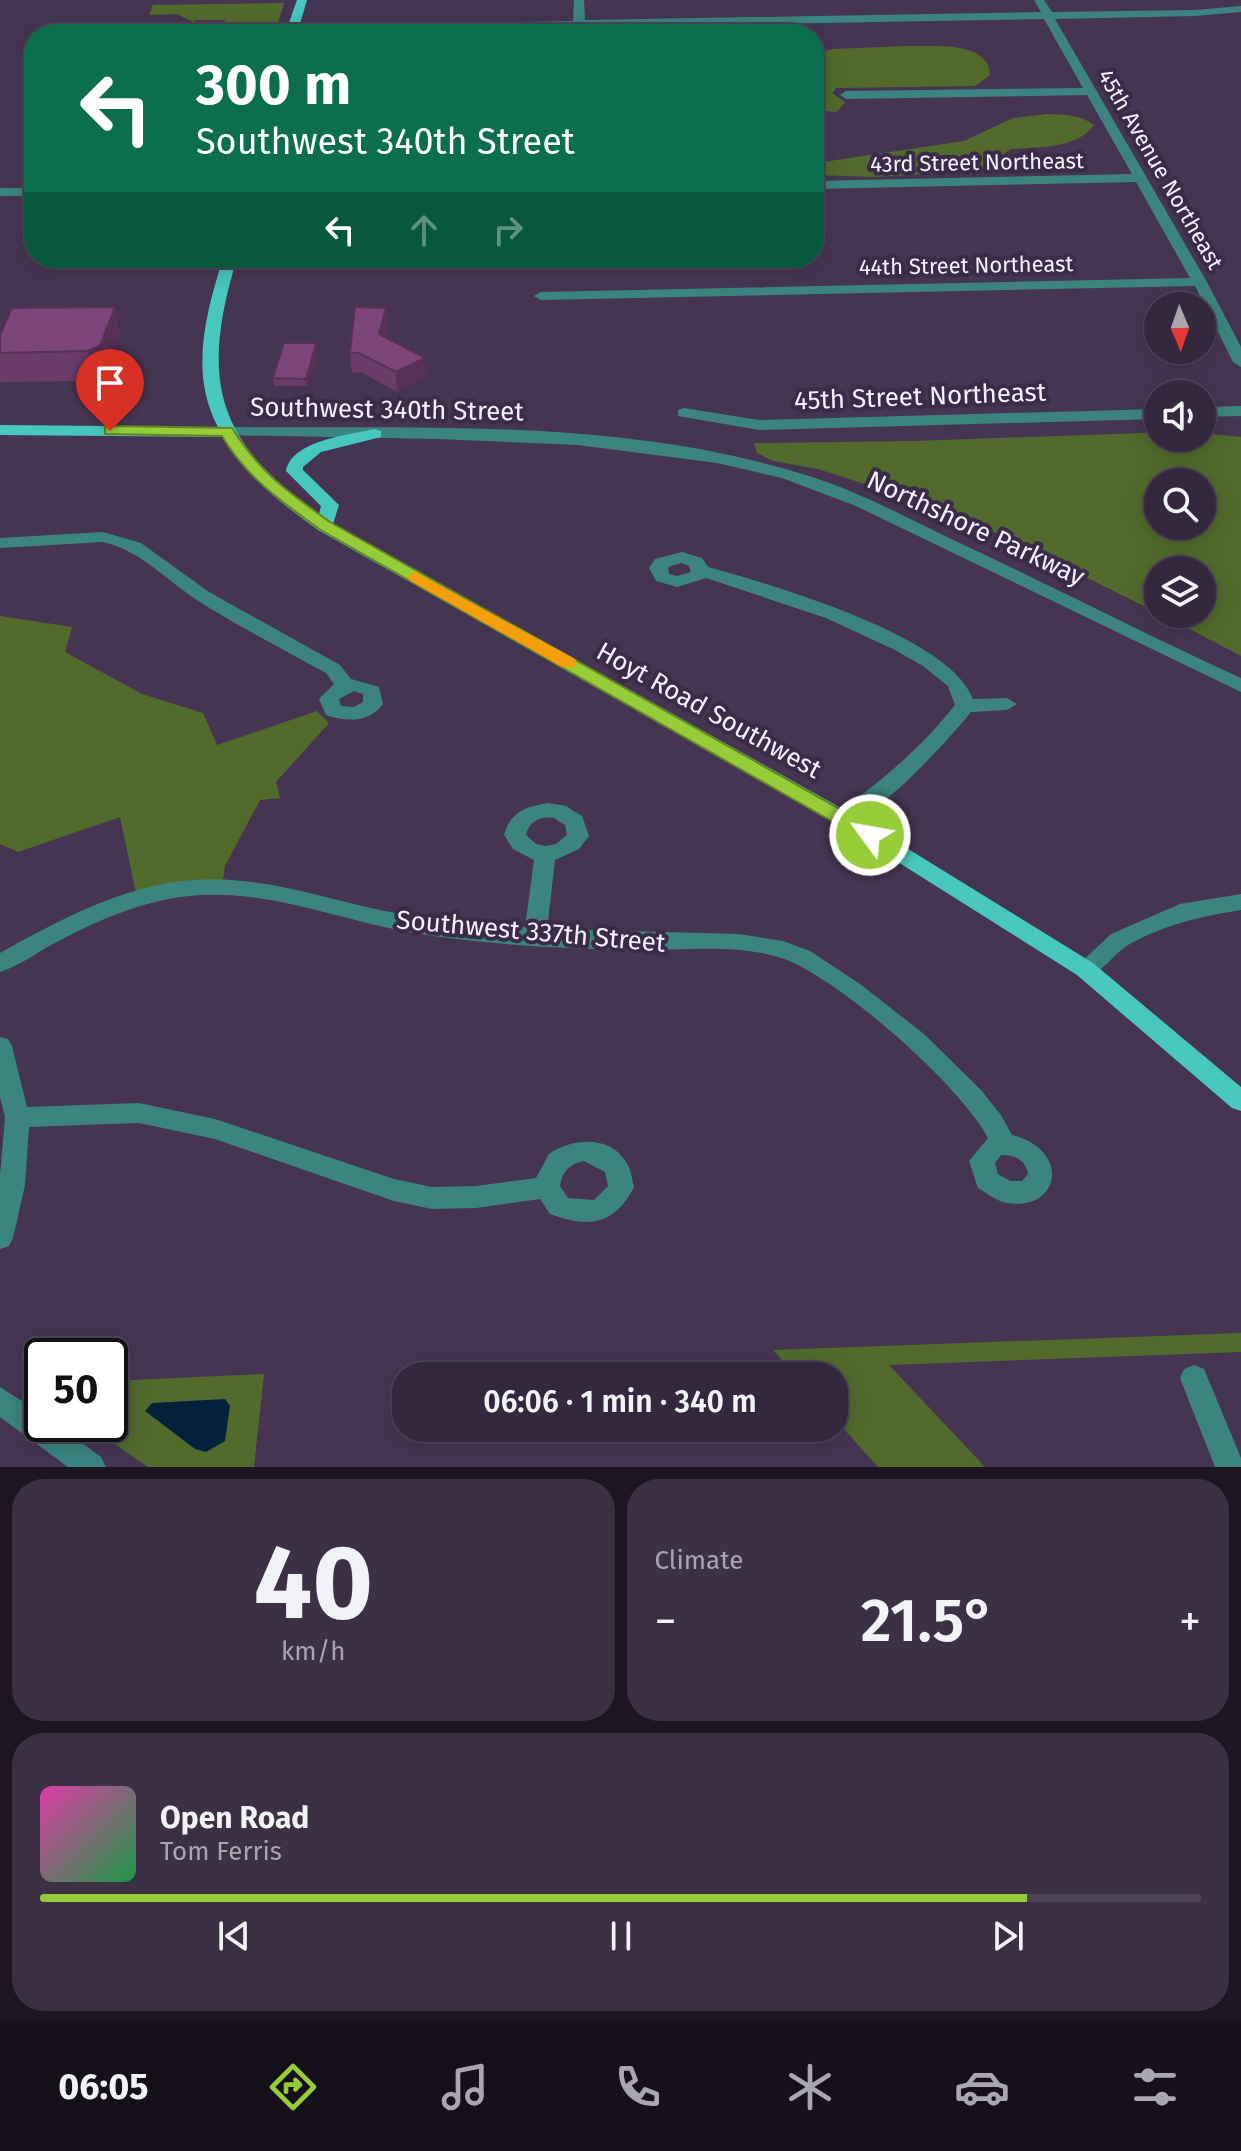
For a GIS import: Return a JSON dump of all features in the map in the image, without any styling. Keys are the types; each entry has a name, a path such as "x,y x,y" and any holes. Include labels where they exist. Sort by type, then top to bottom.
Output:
{"main road":[{"path":"294,24 302,0"},
{"name":"Hoyt Road Southwest","path":"227,268 213,318 210,348 213,389 227,432 241,455 267,485 324,526 843,818 1085,969 1241,1101"},
{"name":"Southwest 340th Street","path":"0,430 227,432"},
{"path":"324,526 330,505 294,471 295,465 315,448 375,434"}],"street":[{"path":"579,0 579,24 1195,13 1241,9"},
{"name":"45th Avenue Northeast","path":"1039,0 1200,282 1241,362"},
{"path":"1186,0 1195,13"},
{"path":"846,95 1091,91"},
{"name":"43rd Street Northeast","path":"824,185 1140,178"},
{"path":"0,192 24,192"},
{"name":"44th Street Northeast","path":"541,296 1200,282"},
{"path":"1216,412 1241,411"},
{"name":"45th Street Northeast","path":"684,413 759,425 1144,414"},
{"name":"Southwest 340th Street","path":"227,432 575,439 677,449"},
{"name":"Northshore Parkway","path":"677,449 789,475 841,494 1073,602 1241,686"},
{"path":"0,543 96,537 132,546 203,596 333,669 346,686"},
{"path":"701,571 763,588 906,648 954,681 962,692 965,706"},
{"path":"843,818 891,787 930,749 965,706 1007,704"},
{"path":"535,935 545,854"},
{"name":"Southwest 337th Street","path":"0,963 78,920 107,908 152,895 207,887 281,892 341,910 413,925 625,941 749,943 800,956 866,1001 938,1064 986,1112 1004,1144"},
{"path":"1085,969 1119,940 1188,910 1241,902"},
{"path":"0,1046 17,1117 12,1185 0,1238"},
{"path":"17,1117 139,1113 215,1129 394,1190 432,1198 476,1197 547,1187"},
{"path":"1194,1378 1230,1467"},
{"path":"0,1400 91,1467"}],"green space":[{"path":"284,3 278,24 197,24 177,14 149,15 153,5"},
{"path":"958,48 980,56 987,64 990,75 975,86 836,88 832,93 845,102 837,112 824,111 824,52 832,49"},
{"path":"1066,115 1094,125 1078,139 1067,143 1011,149 1004,154 1004,163 996,170 874,177 824,175 824,162 964,141 1013,118"},
{"path":"1144,433 1144,452 1216,452 1216,434 1241,437 1241,656 1188,628 1216,628 1216,556 1144,556 1144,606 956,513 818,469 773,461 757,453 754,443"},
{"path":"0,616 72,627 65,652 142,694 203,713 217,745 317,711 329,723 276,782 280,798 260,800 225,866 222,887 137,898 120,817 18,852 0,844"},
{"path":"1241,1333 1241,1352 889,1365 985,1467 878,1467 848,1434 848,1362 784,1362 773,1350"},
{"path":"264,1374 254,1467 148,1467 112,1442 128,1442 128,1380"}],"water":[{"path":"225,1399 230,1406 225,1441 206,1452 195,1449 145,1411 152,1403"}],"building":[{"path":"196,21 224,21 223,24 195,24"},
{"path":"115,307 100,346 88,351 0,353 0,335 12,308"},
{"path":"355,307 386,308 379,334 425,358 396,372 359,353 350,353"},
{"path":"284,343 316,343 306,379 273,378"}],"slow traffic":[{"path":"415,577 568,663"}],"route":[{"path":"110,431 227,432 241,455 267,485 324,526 870,835"}]}
